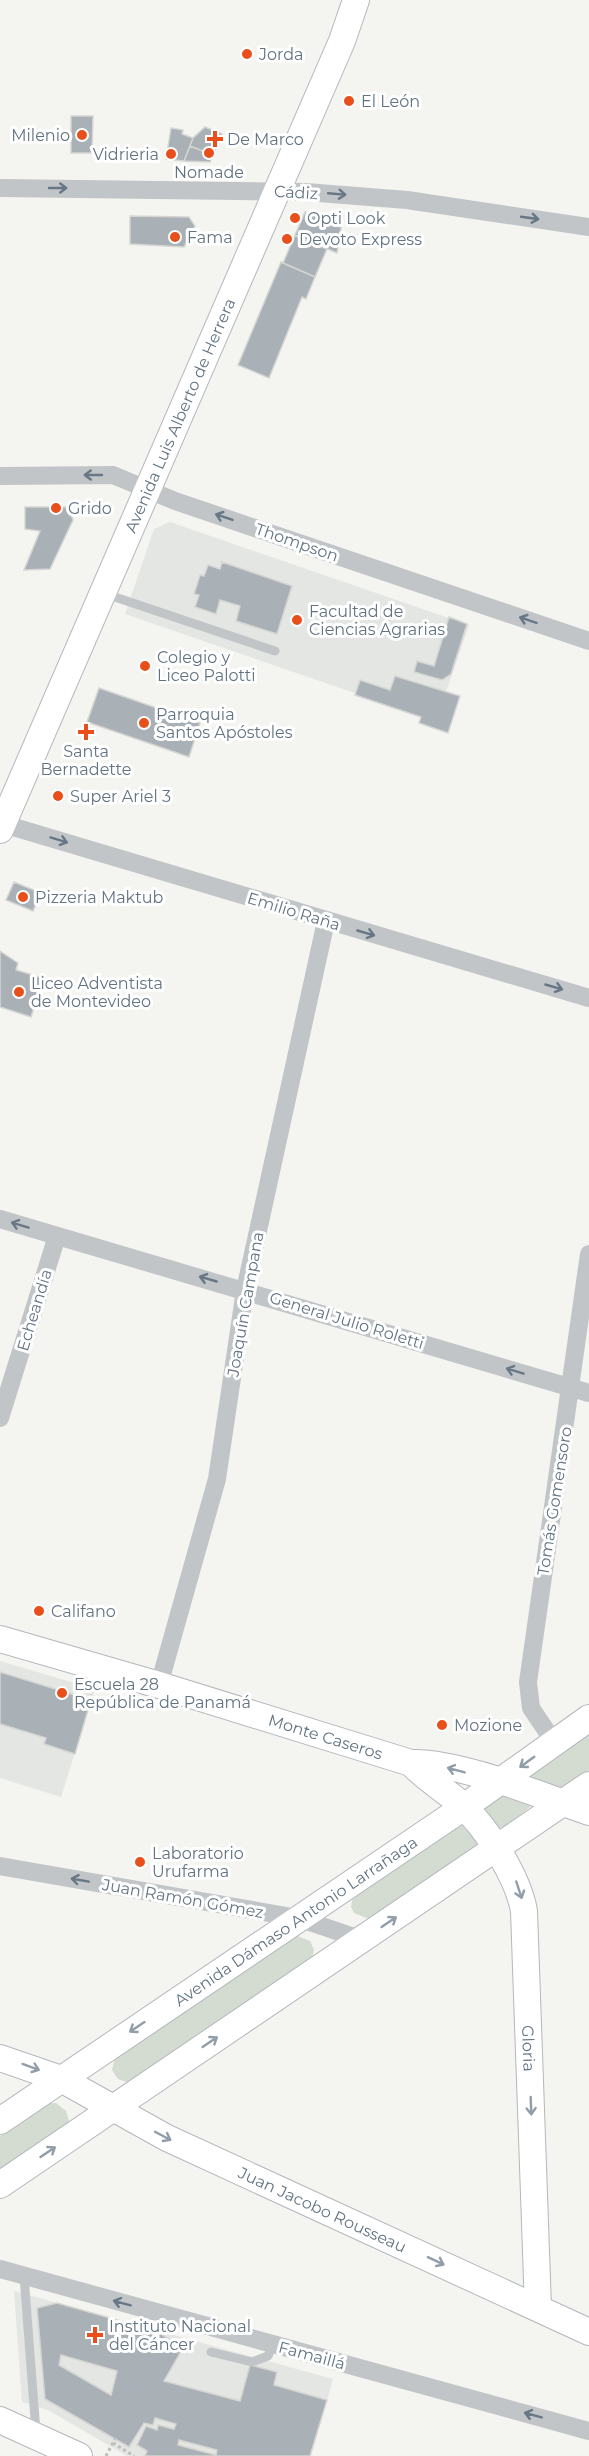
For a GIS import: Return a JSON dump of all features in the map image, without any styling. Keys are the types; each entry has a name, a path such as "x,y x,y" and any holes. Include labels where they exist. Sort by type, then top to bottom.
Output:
{"street":[{"name":"Avenida Luis Alberto de Herrera","path":"1,825 278,190 342,41 356,0"},
{"name":"Cádiz","path":"0,188 278,190 407,200 589,226"},
{"name":"Thompson","path":"0,476 112,475 186,505 587,637"},
{"name":"Emilio Raña","path":"1,825 589,998"},
{"name":"Joaquín Campana","path":"159,1685 217,1479 245,1290 326,921"},
{"name":"General Julio Roletti","path":"0,1219 589,1393"},
{"name":"Echeandía","path":"0,1418 57,1236"},
{"name":"Tomás Gomensoro","path":"554,1742 531,1708 528,1682 589,1254"},
{"name":"Monte Caseros","path":"0,1639 159,1685 411,1763 427,1763 500,1782 589,1812"},
{"name":"Avenida Dámaso Antonio Larrañaga","path":"0,2121 464,1807 589,1718"},
{"name":"Monte Caseros","path":"411,1763 464,1807"},
{"path":"0,2185 497,1850 589,1785"},
{"name":"Gloria","path":"464,1807 497,1850 520,1891 524,1911 538,2308"},
{"name":"Juan Ramón Gómez","path":"0,1866 298,1918 363,1940"},
{"name":"Juan Jacobo Rousseau","path":"0,2058 61,2079 167,2138 589,2332"},
{"name":"Famaillá","path":"0,2269 589,2431"},
{"path":"0,2420 79,2456"}],"lane":[{"path":"103,593 275,651"},
{"path":"24,2276 37,2436"},
{"path":"212,2352 252,2362 268,2356 273,2344"}],"path":[{"path":"106,2456 114,2441 134,2456"}],"shaded area":[{"name":"Facultad de Ciencias Agrarias","path":"170,522 469,625 436,721 125,614 154,529"},
{"path":"0,1661 95,1689 61,1797 0,1778"},
{"path":"589,1732 589,1770 562,1789 533,1785 527,1775"},
{"path":"503,1795 530,1803 530,1807 504,1827 496,1828 479,1810"},
{"path":"460,1823 478,1843 476,1847 369,1919 354,1913 351,1907 353,1896"},
{"path":"295,1935 310,1941 314,1950 312,1958 129,2083 118,2079 112,2070 115,2058"},
{"path":"50,2103 56,2103 66,2111 69,2121 67,2127 0,2173 0,2136"},
{"name":"Instituto Nacional del Cáncer","path":"14,2291 333,2379 311,2456 127,2456 48,2410 22,2402"}],"building":[{"name":"Milenio","path":"71,116 93,116 92,153 71,153"},
{"path":"205,127 222,134 213,155 190,146 193,138"},
{"path":"171,128 183,130 182,134 193,138 184,161 166,159"},
{"path":"190,146 213,155 210,162 184,161"},
{"path":"305,212 343,216 337,253 295,235"},
{"path":"130,216 189,217 195,226 184,247 130,244"},
{"path":"295,235 327,249 315,277 283,263"},
{"path":"281,262 315,277 306,299 302,297 269,378 238,365"},
{"path":"25,507 69,507 73,520 50,569 24,570 40,531 25,529"},
{"path":"222,562 292,586 277,634 236,621 240,606 220,600 216,614 195,607 199,595 194,594 200,575 204,576 208,565 220,569"},
{"path":"449,617 467,624 451,674 442,680 414,672 417,661 434,666"},
{"path":"395,676 460,696 448,733 419,723 421,717 355,695 360,680 390,690"},
{"name":"Parroquia Santos Apóstoles","path":"99,688 200,723 189,757 87,722"},
{"name":"Pizzeria Maktub","path":"14,882 41,893 33,911 6,900"},
{"name":"Liceo Adventista de Montevideo","path":"0,951 18,963 16,970 43,978 31,1017 0,1007"},
{"path":"0,1672 91,1700 75,1754 44,1744 46,1738 0,1724"},
{"name":"Instituto Nacional del Cáncer","path":"57,2303 163,2333 161,2334 183,2348 164,2381 240,2401 250,2365 277,2372 274,2385 327,2400 310,2456 145,2456 147,2451 137,2445 146,2426 157,2430 158,2425 174,2429 176,2424 155,2418 153,2425 144,2423 129,2447 45,2399 37,2308","holes":["61,2355 117,2371 111,2395 59,2365","179,2440 217,2450 216,2455 178,2445"]}],"place":[{"name":"Jorda","path":"247,54"},
{"name":"El León","path":"349,101"},
{"name":"Milenio","path":"82,135"},
{"name":"De Marco","path":"215,139"},
{"name":"Nomade","path":"209,153"},
{"name":"Vidrieria","path":"171,154"},
{"name":"Opti Look","path":"295,218"},
{"name":"Fama","path":"175,237"},
{"name":"Devoto Express","path":"287,239"},
{"name":"Grido","path":"56,508"},
{"name":"Facultad de Ciencias Agrarias","path":"297,620"},
{"name":"Colegio y Liceo Palotti","path":"145,666"},
{"name":"Parroquia Santos Apóstoles","path":"144,723"},
{"name":"Santa Bernadette","path":"86,732"},
{"name":"Super Ariel 3","path":"58,796"},
{"name":"Pizzeria Maktub","path":"23,897"},
{"name":"Liceo Adventista de Montevideo","path":"19,992"},
{"name":"Califano","path":"39,1611"},
{"name":"Escuela 28 República de Panamá","path":"62,1693"},
{"name":"Mozione","path":"442,1725"},
{"name":"Laboratorio Urufarma","path":"140,1862"},
{"name":"Instituto Nacional del Cáncer","path":"95,2335"}]}
